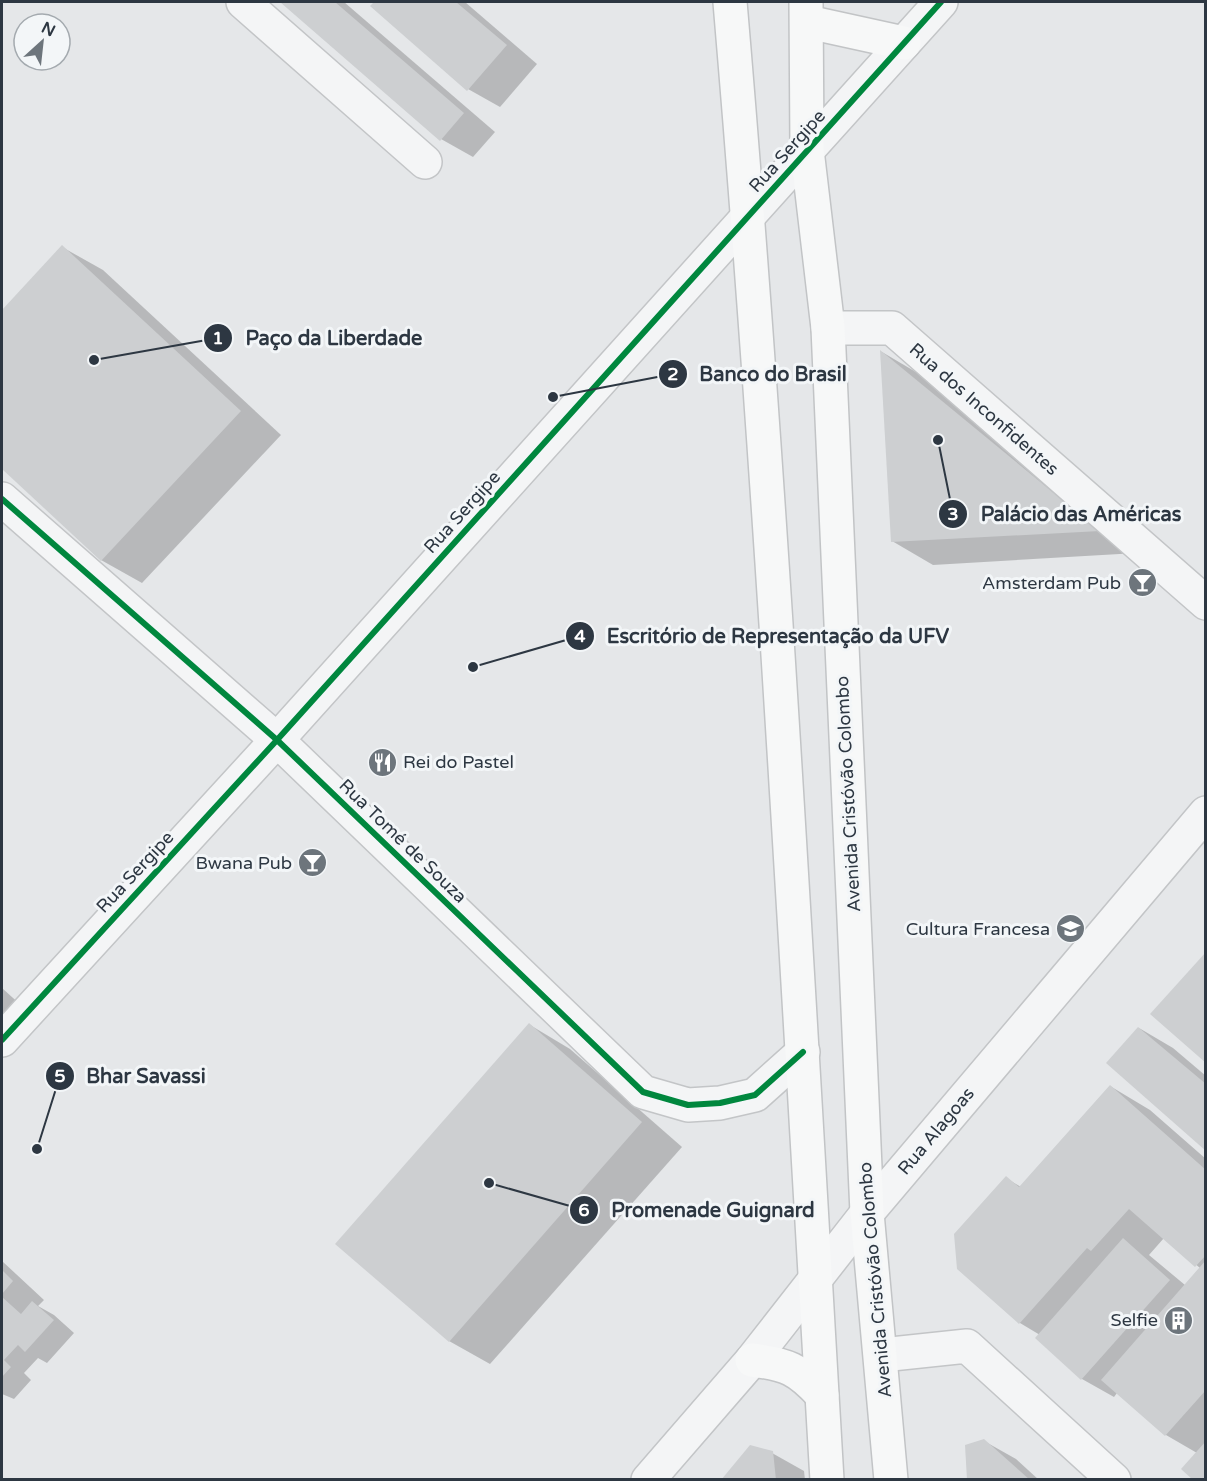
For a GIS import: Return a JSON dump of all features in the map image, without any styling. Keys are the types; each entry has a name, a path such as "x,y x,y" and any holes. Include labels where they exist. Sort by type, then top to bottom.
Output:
{"main road":[{"path":"730,2 748,215 803,1052 827,1479"},
{"path":"807,12 904,44"},
{"name":"Avenida Cristóvão Colombo","path":"807,12 807,150 828,328 867,1212 882,1354 891,1479"},
{"path":"752,1360 781,1363 802,1373 822,1395"}],"street":[{"path":"243,2 425,162"},
{"name":"Rua Sergipe","path":"2,1040 277,740 941,2"},
{"name":"Rua dos Inconfidentes","path":"828,328 892,328 1206,603"},
{"name":"Rua Tomé de Souza","path":"2,500 277,740 642,1092 688,1106 720,1103 755,1095 803,1052"},
{"name":"Rua Alagoas","path":"648,1479 752,1360 815,1283 867,1212 1206,813"},
{"path":"882,1354 967,1346 1113,1479"}],"building":[{"path":"280,2 335,2 464,113 440,141"},
{"path":"374,2 456,2 507,45 467,91 370,6"},
{"path":"62,245 241,411 101,561 2,469 2,310"},
{"path":"880,350 1100,531 891,542"},
{"path":"1206,952 1206,1063 1150,1014"},
{"path":"529,1023 642,1122 449,1342 335,1244"},
{"path":"1138,1027 1206,1084 1206,1151 1106,1063"},
{"path":"1110,1085 1206,1170 1206,1255 1195,1267 1129,1209 1091,1251 1087,1248 1019,1324 957,1269 954,1234 1006,1176 1019,1187"},
{"path":"1123,1238 1170,1280 1081,1380 1035,1338"},
{"name":"Selfie","path":"1206,1260 1206,1390 1165,1436 1101,1380"},
{"path":"2,1270 13,1281 2,1294"},
{"path":"2,1297 21,1314 32,1301 54,1320 25,1352 18,1345 4,1360 11,1367 2,1377"},
{"path":"984,1439 1030,1480 967,1480 965,1445"},
{"path":"1206,1441 1206,1480 1193,1480 1181,1469"},
{"path":"750,1445 773,1451 776,1480 721,1480"}],"cycle path":[{"path":"2,1040 277,740 941,2"},
{"path":"2,499 277,740 643,1092 688,1105 720,1103 755,1095 803,1052"}],"place":[{"name":"Paço da Liberdade","path":"94,360"},
{"name":"Banco do Brasil","path":"553,397"},
{"name":"Palácio das Américas","path":"938,440"},
{"name":"Amsterdam Pub","path":"1142,583"},
{"name":"Escritório de Representação da UFV","path":"473,667"},
{"name":"Rei do Pastel","path":"382,762"},
{"name":"Bwana Pub","path":"313,863"},
{"name":"Cultura Francesa","path":"1071,929"},
{"name":"Bhar Savassi","path":"37,1149"},
{"name":"Promenade Guignard","path":"489,1183"},
{"name":"Selfie","path":"1179,1320"}]}
